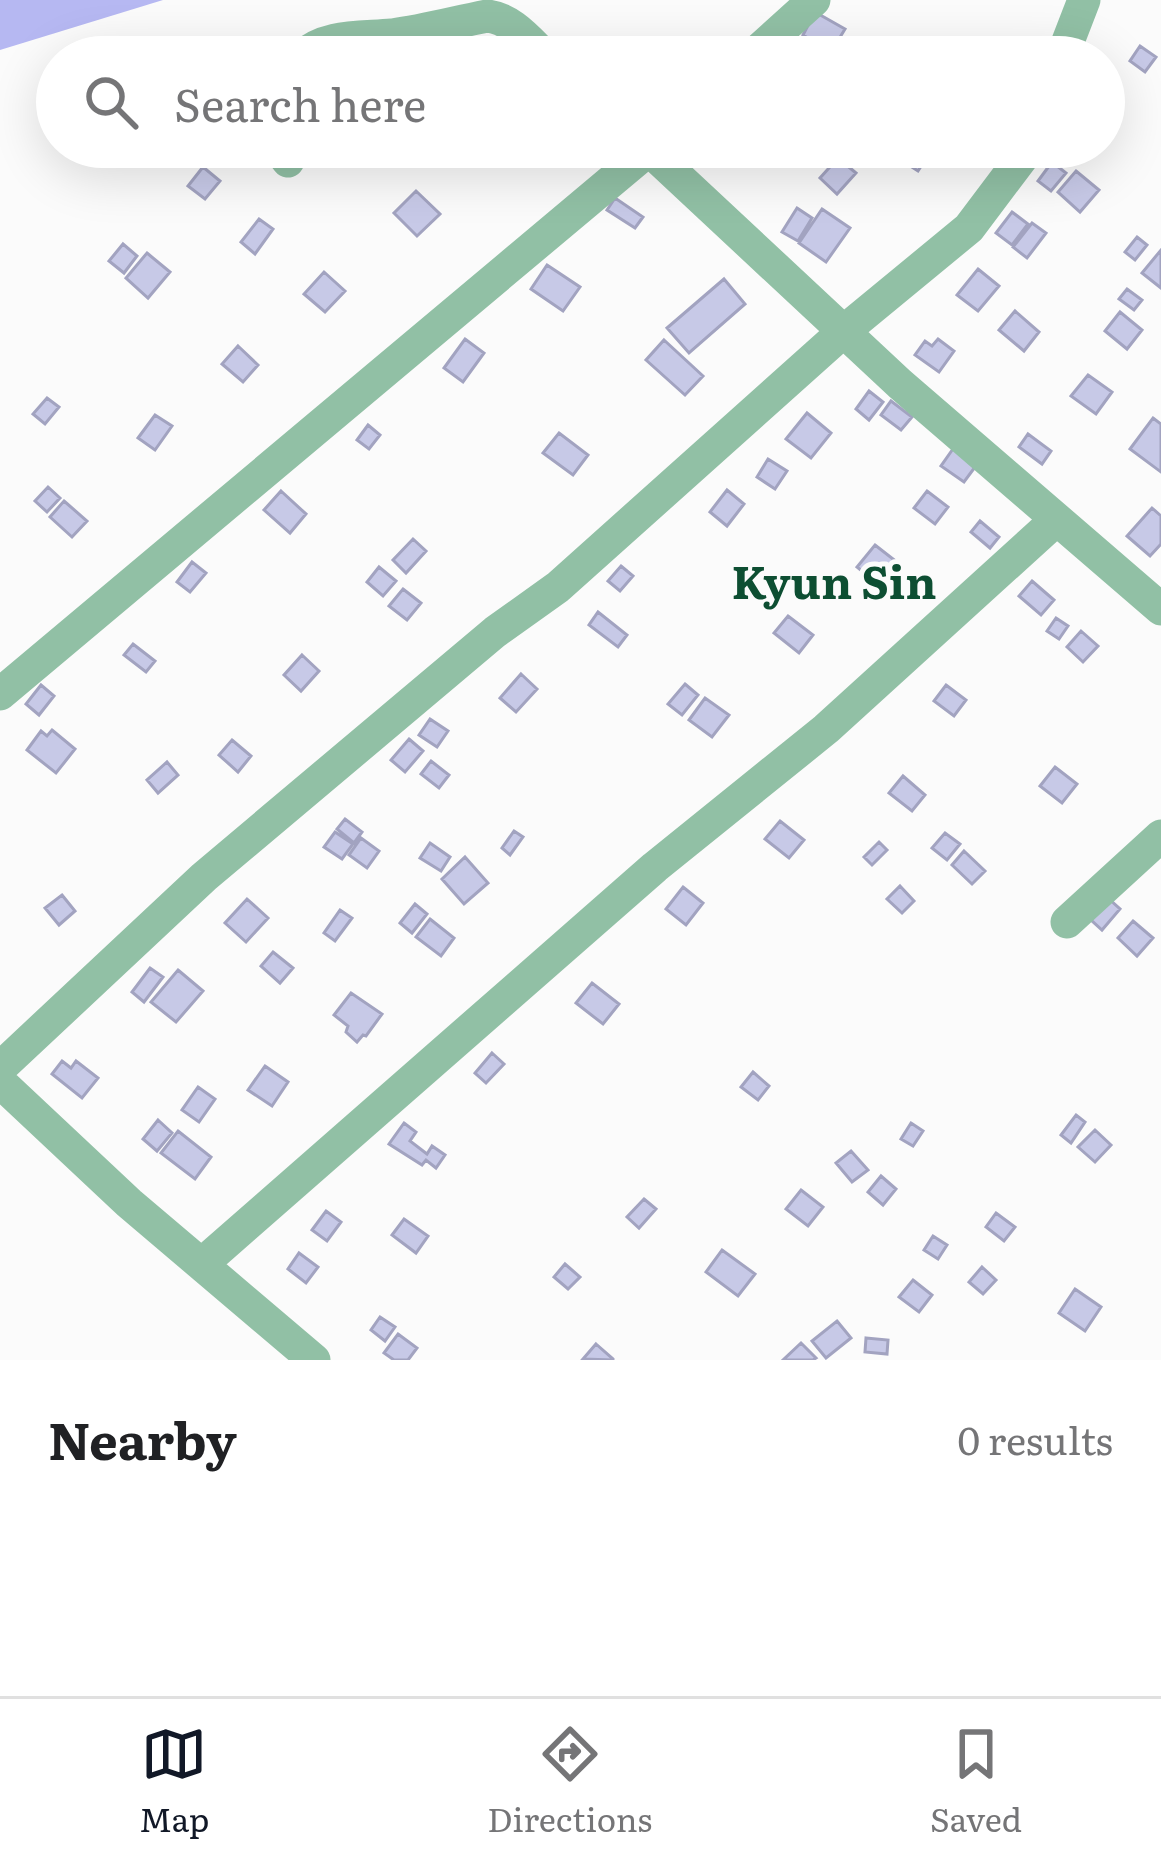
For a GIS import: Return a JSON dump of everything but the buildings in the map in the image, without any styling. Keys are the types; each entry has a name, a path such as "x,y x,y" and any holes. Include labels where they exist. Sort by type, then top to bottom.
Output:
{"street":[{"path":"774,36 814,0"},
{"path":"1070,36 1084,0"},
{"path":"368,36 487,16 499,17 522,36"},
{"path":"0,694 625,168"},
{"path":"670,168 900,385 1161,609"},
{"path":"0,1068 204,878 477,647 558,586 844,331 969,228 1014,168"},
{"path":"202,1264 655,867 826,729 1057,520"},
{"path":"1067,922 1161,836"},
{"path":"0,1082 129,1203 314,1360"}],"water":[{"path":"0,0 163,0 36,36 0,50"}],"district":[{"name":"Kyun Sin","path":"834,583"}]}
